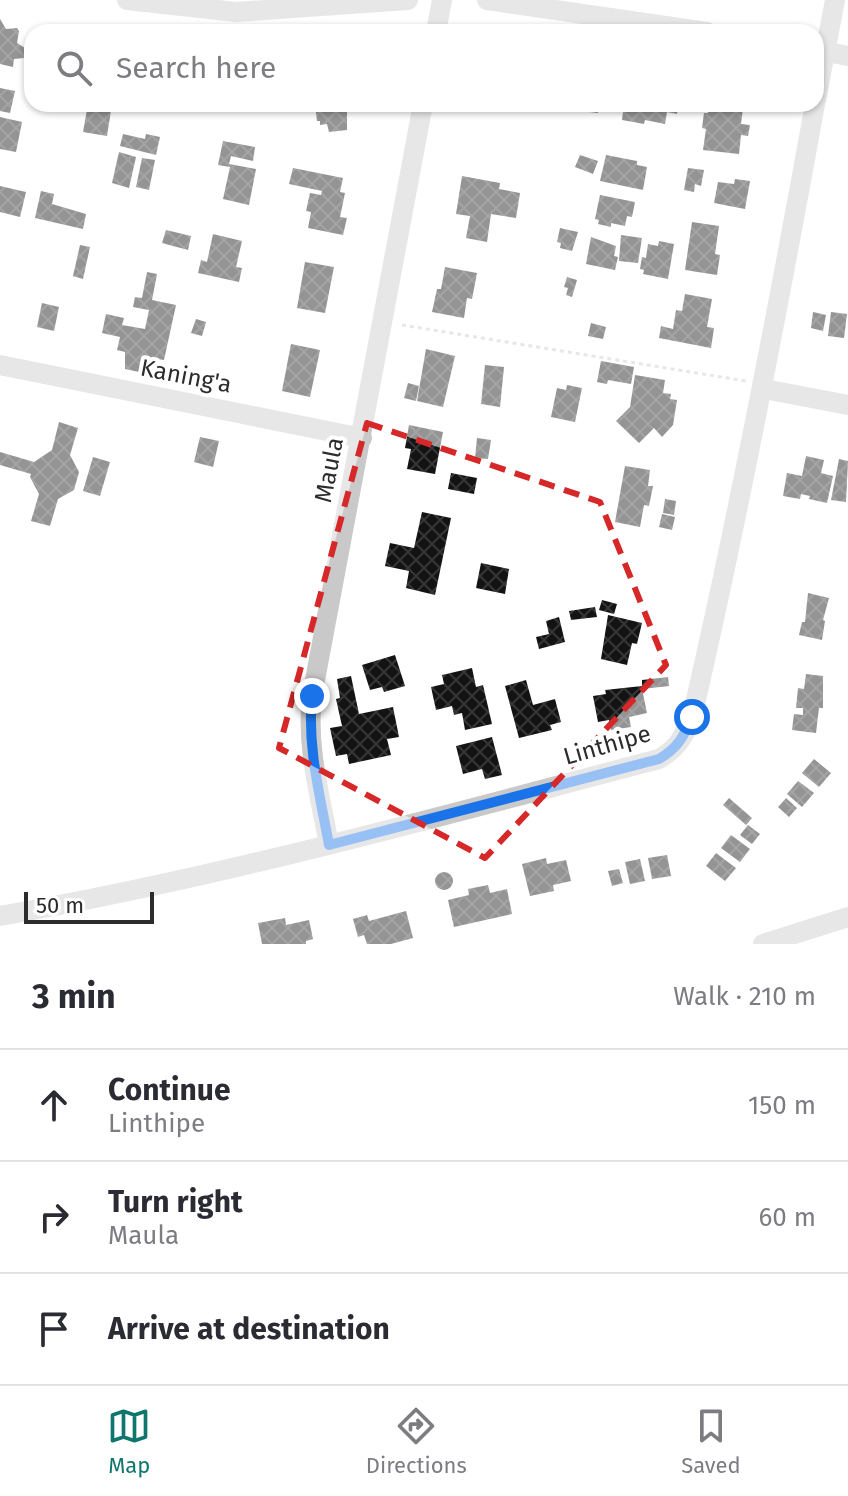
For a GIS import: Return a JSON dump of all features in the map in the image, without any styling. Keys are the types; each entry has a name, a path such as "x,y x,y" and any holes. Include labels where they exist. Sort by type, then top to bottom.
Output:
{"street":[{"path":"127,0 236,12 408,0"},
{"path":"438,24 442,0"},
{"path":"487,0 652,24"},
{"name":"Linthipe","path":"824,37 835,0"},
{"path":"824,52 848,56"},
{"name":"Maula","path":"329,845 309,726 312,696 422,112"},
{"name":"Linthipe","path":"0,916 201,876 329,845 659,759 673,751 683,739 692,717 733,541 814,112"},
{"name":"Kaning'a","path":"0,365 362,438"},
{"path":"764,389 848,405"},
{"path":"763,944 848,917"}],"path":[{"path":"383,322 741,379 764,389"}],"highlighted area":[{"path":"367,423 600,502 666,665 485,858 279,748"}],"building":[{"path":"0,19 6,29 17,28 19,31 17,43 24,47 24,58 14,59 13,67 0,64"},
{"path":"0,88 15,91 10,113 0,111"},
{"path":"87,112 111,112 107,136 83,132"},
{"path":"316,112 347,112 347,130 329,132 327,124 320,125"},
{"path":"623,112 667,112 665,124 622,120"},
{"path":"742,112 741,124 750,125 748,136 741,135 739,154 703,150 706,129 702,128 704,113"},
{"path":"0,117 22,122 16,152 0,149"},
{"path":"123,134 145,139 146,134 160,137 156,155 120,146"},
{"path":"223,141 255,147 253,161 231,156 229,164 256,169 249,205 223,199 230,167 218,165"},
{"path":"119,152 136,157 129,188 112,183"},
{"path":"580,155 598,161 593,174 575,167"},
{"path":"606,155 637,161 637,165 647,167 643,190 600,181"},
{"path":"142,158 155,160 149,190 136,187"},
{"path":"293,168 343,178 340,192 345,193 340,217 347,218 343,235 308,228 311,212 306,211 310,193 321,195 322,191 289,184"},
{"path":"688,168 704,170 701,186 695,184 694,192 684,190"},
{"path":"462,176 500,183 499,189 520,193 516,218 491,214 487,242 466,238 470,216 456,214"},
{"path":"735,179 750,181 745,209 714,203 718,182 734,184"},
{"path":"0,186 26,192 20,217 0,212"},
{"path":"41,191 54,194 52,204 86,214 83,229 35,218"},
{"path":"600,195 635,202 632,217 627,216 625,226 598,224 599,220 595,219"},
{"path":"692,222 719,226 715,254 720,255 717,275 685,270"},
{"path":"560,228 578,232 572,251 560,248 561,243 557,242"},
{"path":"166,230 191,236 188,250 162,243"},
{"path":"213,234 242,241 236,267 242,268 239,282 198,273 201,260 207,262"},
{"path":"621,235 642,238 638,263 619,261"},
{"path":"591,237 616,246 614,256 618,257 615,270 586,264"},
{"path":"659,241 674,244 668,279 643,274 644,270 640,269 648,244 658,246"},
{"path":"80,245 90,247 83,279 73,276"},
{"path":"305,262 334,267 325,313 297,308"},
{"path":"445,267 477,273 472,299 467,298 464,318 432,312"},
{"path":"147,272 157,274 152,300 176,305 164,360 152,358 150,366 141,365 139,372 125,369 125,352 117,350 120,337 102,333 106,314 124,318 122,325 145,329 149,310 133,307 135,297 142,298"},
{"path":"567,277 577,280 572,297 566,295 568,288 564,287"},
{"path":"685,294 712,299 707,327 714,328 711,348 659,338 661,326 673,329 676,310 682,311"},
{"path":"42,303 59,307 54,331 37,327"},
{"path":"813,312 826,315 823,331 811,328"},
{"path":"831,312 847,314 844,338 828,336"},
{"path":"196,319 206,322 202,336 191,333"},
{"path":"591,323 606,327 603,339 588,336"},
{"path":"291,344 320,350 310,397 282,391"},
{"path":"426,349 455,356 443,407 417,401"},
{"path":"601,361 634,367 631,384 608,380 607,384 597,382"},
{"path":"485,365 504,367 500,407 481,404"},
{"path":"635,375 665,380 663,393 671,394 670,399 677,400 673,425 662,437 654,428 639,443 616,421 630,407"},
{"path":"408,383 419,386 416,401 404,398"},
{"path":"567,385 582,388 575,422 551,417 557,388 566,390"},
{"path":"59,422 78,428 70,455 79,472 74,490 58,499 50,526 31,521 39,494 31,474 0,465 0,452 34,462 52,450"},
{"path":"409,425 443,432 435,474 407,469 411,449 405,448"},
{"path":"200,437 219,441 213,467 194,462"},
{"path":"477,438 491,440 488,459 475,458"},
{"path":"806,456 824,460 821,473 833,476 827,503 801,494 800,499 783,496 787,473 802,476"},
{"path":"93,457 110,462 100,496 83,491"},
{"path":"839,459 848,461 846,502 831,500"},
{"path":"625,466 650,470 648,486 653,486 649,506 644,505 640,527 615,522"},
{"path":"451,473 477,478 474,494 448,489"},
{"path":"665,499 676,501 674,515 663,513"},
{"path":"422,512 451,518 435,595 406,588 409,571 385,566 390,543 414,548"},
{"path":"662,514 675,517 672,530 659,527"},
{"path":"481,563 509,569 505,594 476,588"},
{"path":"808,593 829,598 822,640 799,635 802,622 805,622"},
{"path":"602,600 617,604 614,614 599,610"},
{"path":"595,607 597,617 571,620 569,611"},
{"path":"608,615 642,623 637,644 632,643 627,665 601,659"},
{"path":"559,617 565,642 539,649 536,637 549,634 546,621"},
{"path":"395,655 405,686 384,692 382,687 370,690 362,665"},
{"path":"472,668 476,687 483,685 492,724 465,730 462,713 454,715 452,706 436,710 431,687 444,684 442,675"},
{"path":"806,674 823,676 823,708 819,708 816,733 792,730 794,714 803,715 803,708 796,708 798,688 804,689"},
{"path":"351,676 359,714 393,707 399,737 387,739 391,755 349,764 347,754 336,756 330,728 342,726 336,699 340,698 337,679"},
{"path":"668,677 669,686 642,689 647,713 629,717 631,727 611,730 609,720 598,722 593,696 606,694 605,690 642,686 642,680"},
{"path":"526,680 533,705 555,699 561,722 550,725 552,730 519,738 505,686"},
{"path":"492,737 502,775 485,779 482,769 463,774 456,746"},
{"path":"814,759 831,773 819,787 802,773"},
{"path":"798,781 814,793 802,807 787,794"},
{"path":"729,798 752,818 746,825 723,805"},
{"path":"786,798 797,808 789,817 778,807"},
{"path":"748,825 760,834 752,844 740,835"},
{"path":"731,835 750,849 740,862 721,848"},
{"path":"716,853 736,868 725,881 706,866"},
{"path":"667,855 671,876 652,879 648,858"},
{"path":"546,858 547,864 566,860 571,881 553,885 554,891 530,896 522,864"},
{"path":"640,859 645,881 630,884 625,862"},
{"path":"619,869 623,883 612,886 608,871"},
{"path":"444,872 453,881 444,890 435,881"},
{"path":"488,885 490,893 507,889 512,914 454,927 448,900 469,895 468,889"},
{"path":"406,911 413,938 391,944 367,944 364,935 358,937 353,919 367,915 369,921"},
{"path":"285,918 286,925 309,920 313,939 306,941 306,944 262,944 258,923"}],"route":[{"path":"312,696 309,726 312,753 329,845 659,759 673,751 683,739 692,717"}]}
